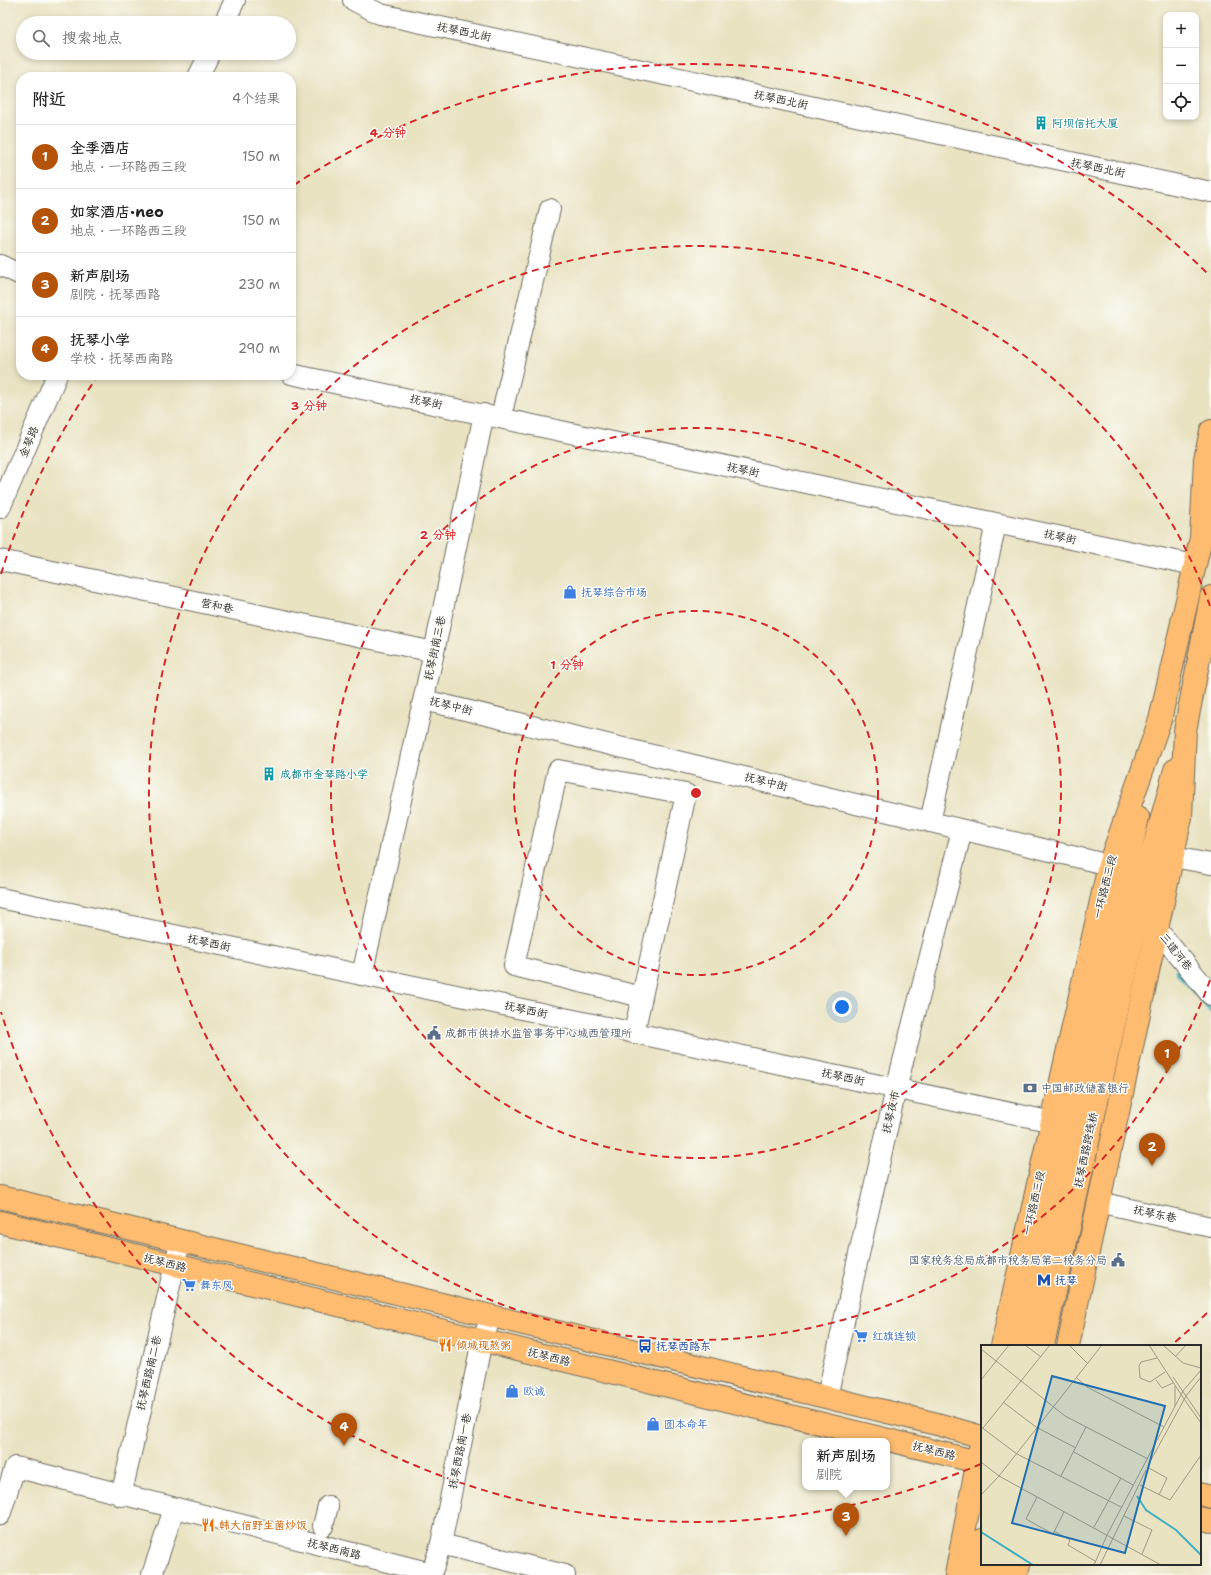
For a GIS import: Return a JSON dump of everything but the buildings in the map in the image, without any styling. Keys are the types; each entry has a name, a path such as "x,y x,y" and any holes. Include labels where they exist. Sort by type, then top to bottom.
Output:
{"main road":[{"name":"一环路西三段","path":"1002,1345 1053,1122 1118,864 1160,720 1201,538 1205,459 1211,431"},
{"path":"1201,538 1211,496"},
{"path":"1068,1345 1156,928 1181,817 1186,731 1206,652 1211,597"},
{"name":"抚琴西路跨线桥","path":"1043,1345 1150,861 1186,731"},
{"name":"抚琴西路跨线桥","path":"1023,1345 1118,864"},
{"path":"0,1197 938,1424 981,1437"},
{"name":"抚琴西路","path":"0,1222 176,1258 484,1334 884,1438"},
{"name":"抚琴西路","path":"890,1440 980,1463"},
{"path":"956,1575 980,1463 981,1450"},
{"path":"1201,1494 1211,1497"},
{"path":"1201,1518 1211,1521"},
{"path":"975,1575 981,1545"},
{"path":"995,1575 997,1565"},
{"path":"1016,1575 1019,1565"}],"street":[{"path":"227,16 235,0"},
{"name":"抚琴西北街","path":"353,0 380,14 1211,192"},
{"path":"200,72 206,60"},
{"name":"抚琴街南三巷","path":"362,975 434,652 493,416 550,210"},
{"path":"0,265 16,272"},
{"name":"抚琴街","path":"296,375 1194,565"},
{"name":"金琴路","path":"0,508 55,380"},
{"path":"930,822 996,524"},
{"name":"营和巷","path":"0,560 434,652"},
{"name":"抚琴中街","path":"424,700 962,830 1118,864"},
{"path":"634,1033 642,997 686,794 558,770 514,966 642,997"},
{"name":"抚琴夜市","path":"827,1397 896,1089 962,830"},
{"path":"1173,857 1211,864"},
{"name":"抚琴西街","path":"0,898 1053,1122"},
{"name":"三道河巷","path":"1156,928 1211,995"},
{"name":"抚琴东巷","path":"1098,1202 1211,1226"},
{"name":"抚琴西路南二巷","path":"121,1496 176,1258"},
{"name":"抚琴西路南一巷","path":"431,1574 441,1544 484,1334"},
{"name":"抚琴西南路","path":"0,1515 15,1467 121,1496 431,1574"},
{"path":"322,1526 328,1506"},
{"path":"152,1575 174,1509"},
{"path":"441,1544 565,1575"}],"waterway":[{"path":"1177,971 1211,1011"}],"place":[{"name":"阿坝信托大厦","path":"1041,123"},
{"name":"抚琴综合市场","path":"570,592"},
{"name":"成都市金琴路小学","path":"269,774"},
{"name":"成都市供排水监管事务中心城西管理所","path":"434,1033"},
{"name":"全季酒店","path":"1167,1073"},
{"name":"中国邮政储蓄银行","path":"1030,1088"},
{"name":"如家酒店·neo","path":"1152,1166"},
{"name":"国家税务总局成都市税务局第二税务分局","path":"1118,1260"},
{"name":"抚琴","path":"1044,1280"},
{"name":"舞东风","path":"189,1285"},
{"name":"红旗连锁","path":"861,1336"},
{"name":"倾城现熬粥","path":"445,1345"},
{"name":"抚琴西路东","path":"645,1346"},
{"name":"欧诚","path":"512,1391"},
{"name":"圆本命年","path":"653,1424"},
{"name":"抚琴小学","path":"344,1446"},
{"name":"韩大信野生菌炒饭","path":"208,1525"},
{"name":"新声剧场","path":"846,1536"}]}
